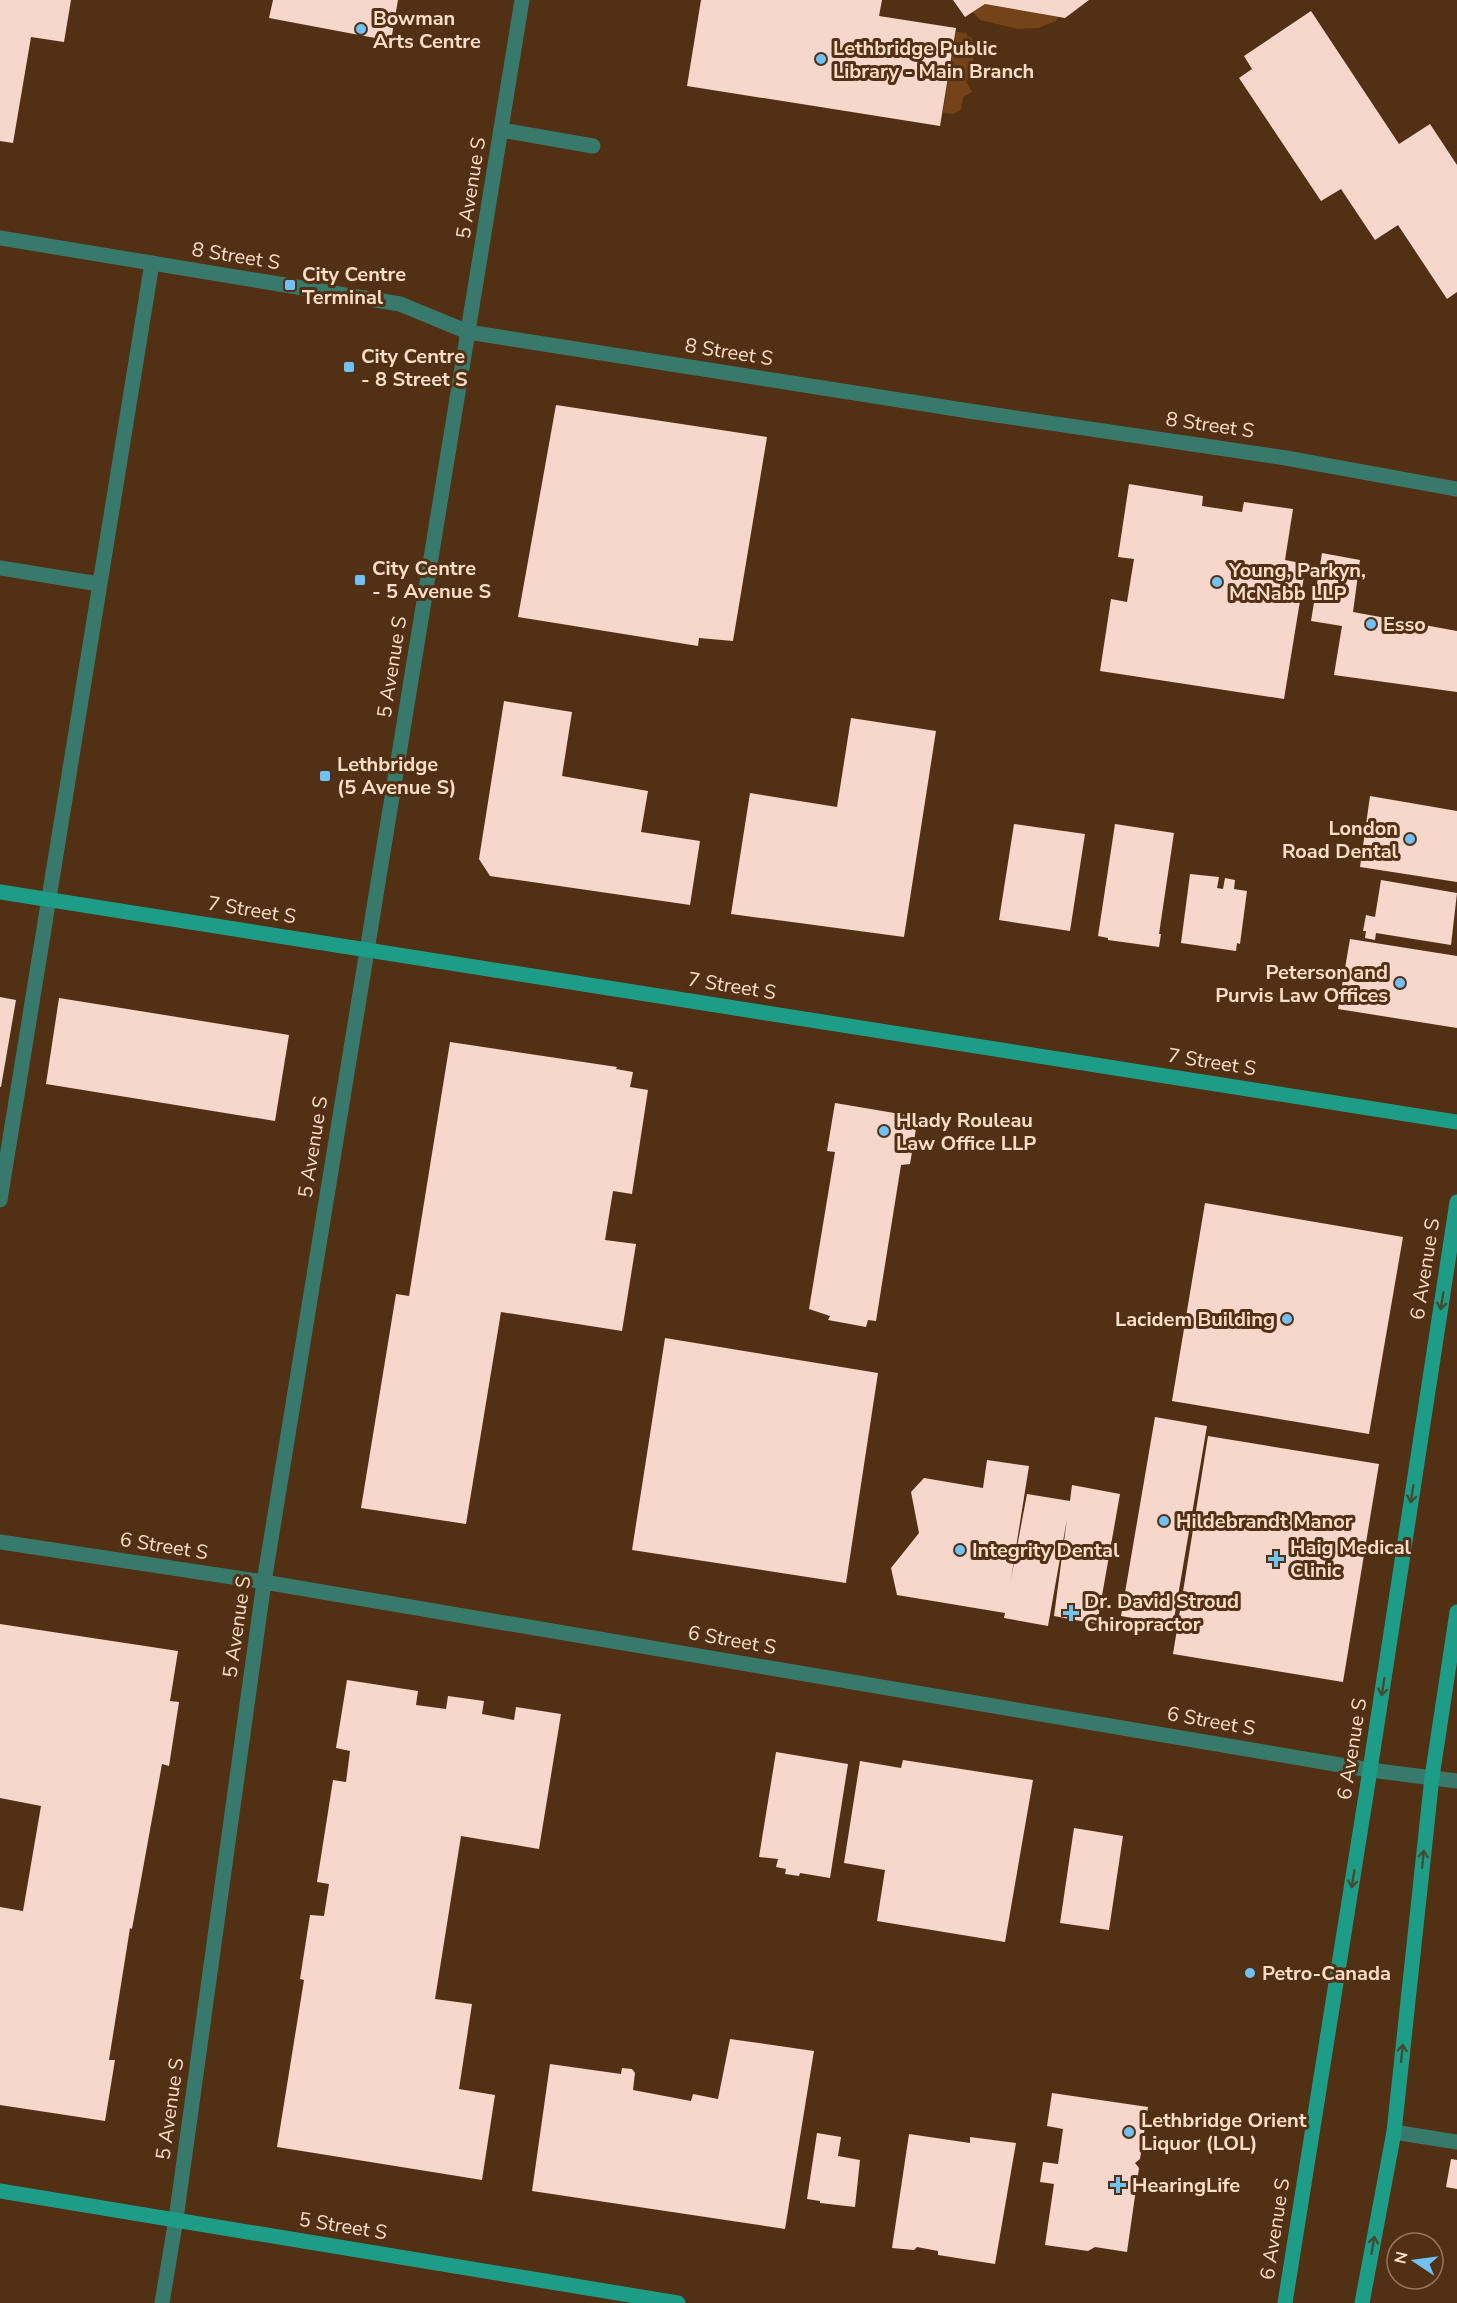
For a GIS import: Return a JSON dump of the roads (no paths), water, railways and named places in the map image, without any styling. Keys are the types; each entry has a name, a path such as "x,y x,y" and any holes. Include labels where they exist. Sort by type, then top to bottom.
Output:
{"street":[{"name":"5 Avenue S","path":"162,2303 176,2219 264,1582 522,0"},
{"path":"501,130 593,146"},
{"name":"8 Street S","path":"0,238 400,304 468,332 969,411 1286,458 1457,489"},
{"path":"0,1200 152,263"},
{"path":"0,568 99,584"},
{"name":"7 Street S","path":"0,892 1457,1122"},
{"name":"6 Avenue S","path":"1285,2303 1457,1202"},
{"name":"6 Street S","path":"0,1542 264,1582 1370,1770 1457,1781"},
{"path":"1362,2303 1394,2133 1432,1777 1457,1612"},
{"path":"1394,2133 1457,2142"},
{"name":"5 Street S","path":"0,2190 678,2303"}],"place":[{"name":"Bowman Arts Centre","path":"361,29"},
{"name":"Lethbridge Public Library - Main Branch","path":"821,59"},
{"name":"City Centre Terminal","path":"290,285"},
{"name":"City Centre - 8 Street S","path":"349,367"},
{"name":"City Centre - 5 Avenue S","path":"360,580"},
{"name":"Young, Parkyn, McNabb LLP","path":"1217,582"},
{"name":"Esso","path":"1371,624"},
{"name":"Lethbridge (5 Avenue S)","path":"325,776"},
{"name":"London Road Dental","path":"1410,839"},
{"name":"Peterson and Purvis Law Offices","path":"1400,983"},
{"name":"Hlady Rouleau Law Office LLP","path":"884,1131"},
{"name":"Lacidem Building","path":"1287,1319"},
{"name":"Hildebrandt Manor","path":"1164,1521"},
{"name":"Integrity Dental","path":"960,1550"},
{"name":"Haig Medical Clinic","path":"1276,1559"},
{"name":"Dr. David Stroud Chiropractor","path":"1071,1613"},
{"name":"Petro-Canada","path":"1250,1973"},
{"name":"Lethbridge Orient Liquor (LOL)","path":"1129,2132"},
{"name":"HearingLife","path":"1118,2185"}]}
